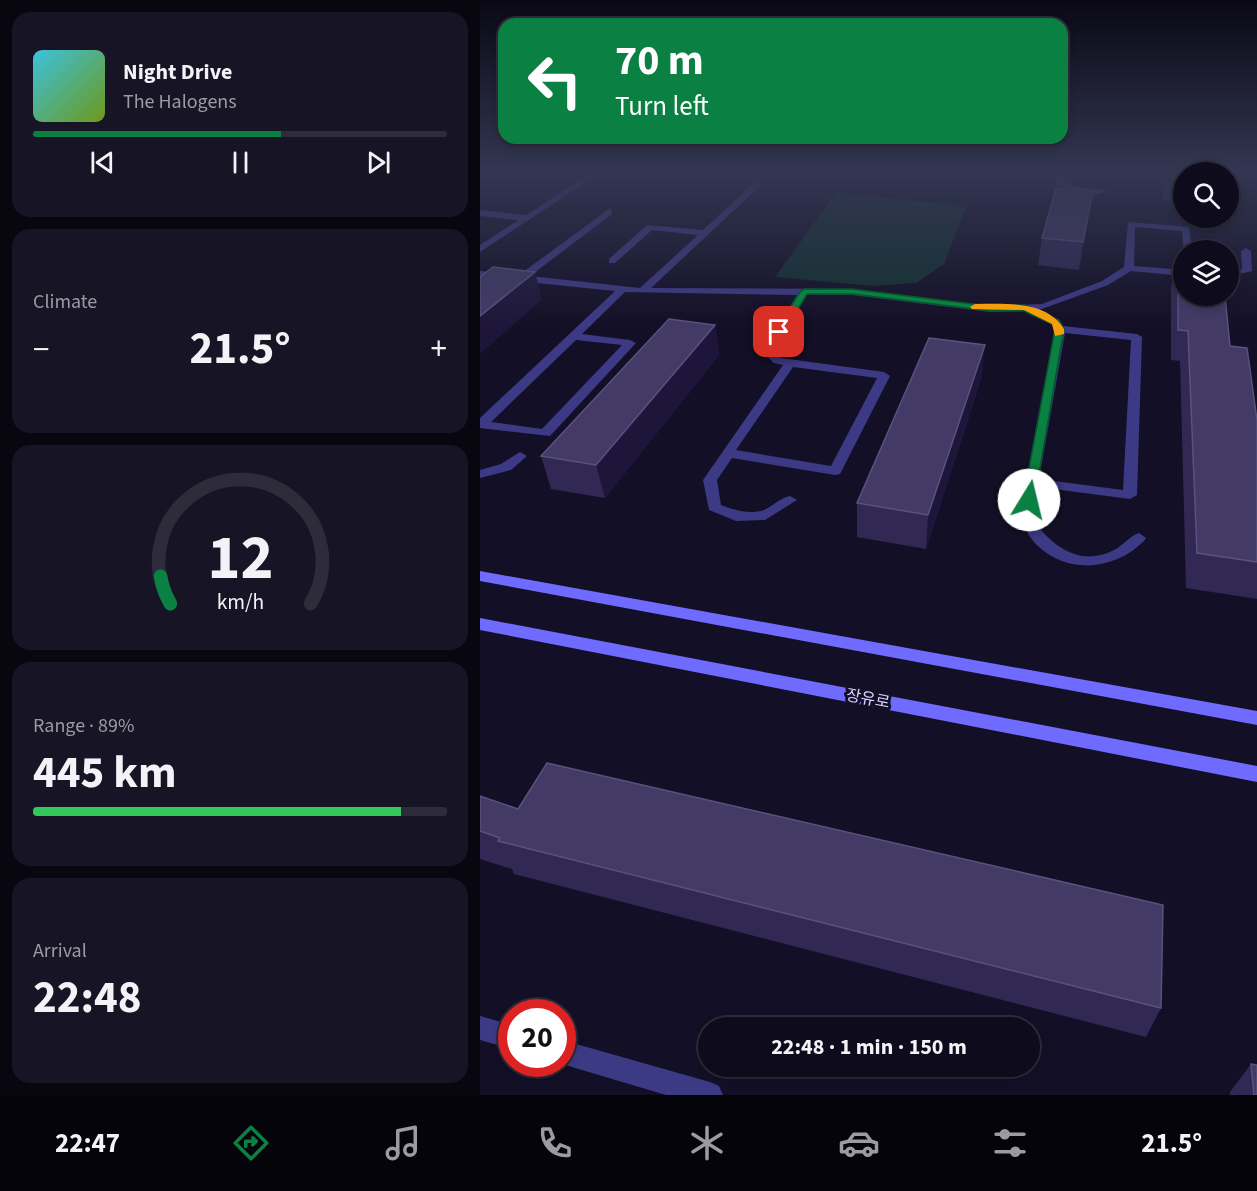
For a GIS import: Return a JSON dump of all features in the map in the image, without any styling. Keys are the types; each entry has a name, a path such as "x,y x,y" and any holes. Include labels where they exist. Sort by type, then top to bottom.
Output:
{"main road":[{"path":"480,576 1257,718"},
{"name":"장유로","path":"480,624 1257,774"}],"street":[{"path":"480,249 516,224"},
{"path":"521,278 593,224"},
{"path":"642,291 715,224"},
{"path":"1129,268 1131,224"},
{"path":"1132,224 1186,229 1187,240"},
{"path":"612,261 650,228 706,233"},
{"path":"1239,272 1247,271 1246,251"},
{"path":"480,274 642,291 852,292 990,309 1043,307 1105,283 1129,268 1173,272"},
{"path":"480,424 622,289"},
{"path":"728,453 835,471 884,376 778,361 767,351 804,292"},
{"path":"1025,308 1055,322 1060,329 1026,519 1042,542 1068,559 1101,562 1128,551 1139,538"},
{"path":"1032,482 1130,495 1137,337 1060,329"},
{"path":"480,424 544,433 630,343 573,336"},
{"path":"790,363 710,480 714,507 736,516 765,515 790,500"},
{"path":"480,474 506,467 520,456"},
{"path":"480,1028 498,1033"},
{"path":"576,1056 710,1095"}],"green space":[{"path":"813,224 959,224 944,264 916,283 873,286 775,277"}],"building":[{"path":"1046,224 1087,224 1083,242 1042,238"},
{"path":"493,267 535,272 480,316 480,277"},
{"path":"1178,306 1226,306 1230,346 1247,348 1257,420 1257,562 1197,553 1188,331 1178,330"},
{"path":"669,319 715,325 596,465 541,456"},
{"path":"929,338 985,345 928,515 857,503"},
{"path":"547,763 1163,905 1161,1008 498,841 500,838 480,831 480,796 518,809"},
{"path":"1251,1064 1257,1065 1257,1095 1254,1095"}],"slow traffic":[{"path":"975,307 1025,308 1055,322 1060,329 1059,334"}],"route":[{"path":"779,332 804,292 852,292 990,309 1025,308 1055,322 1060,329 1029,500"}]}
